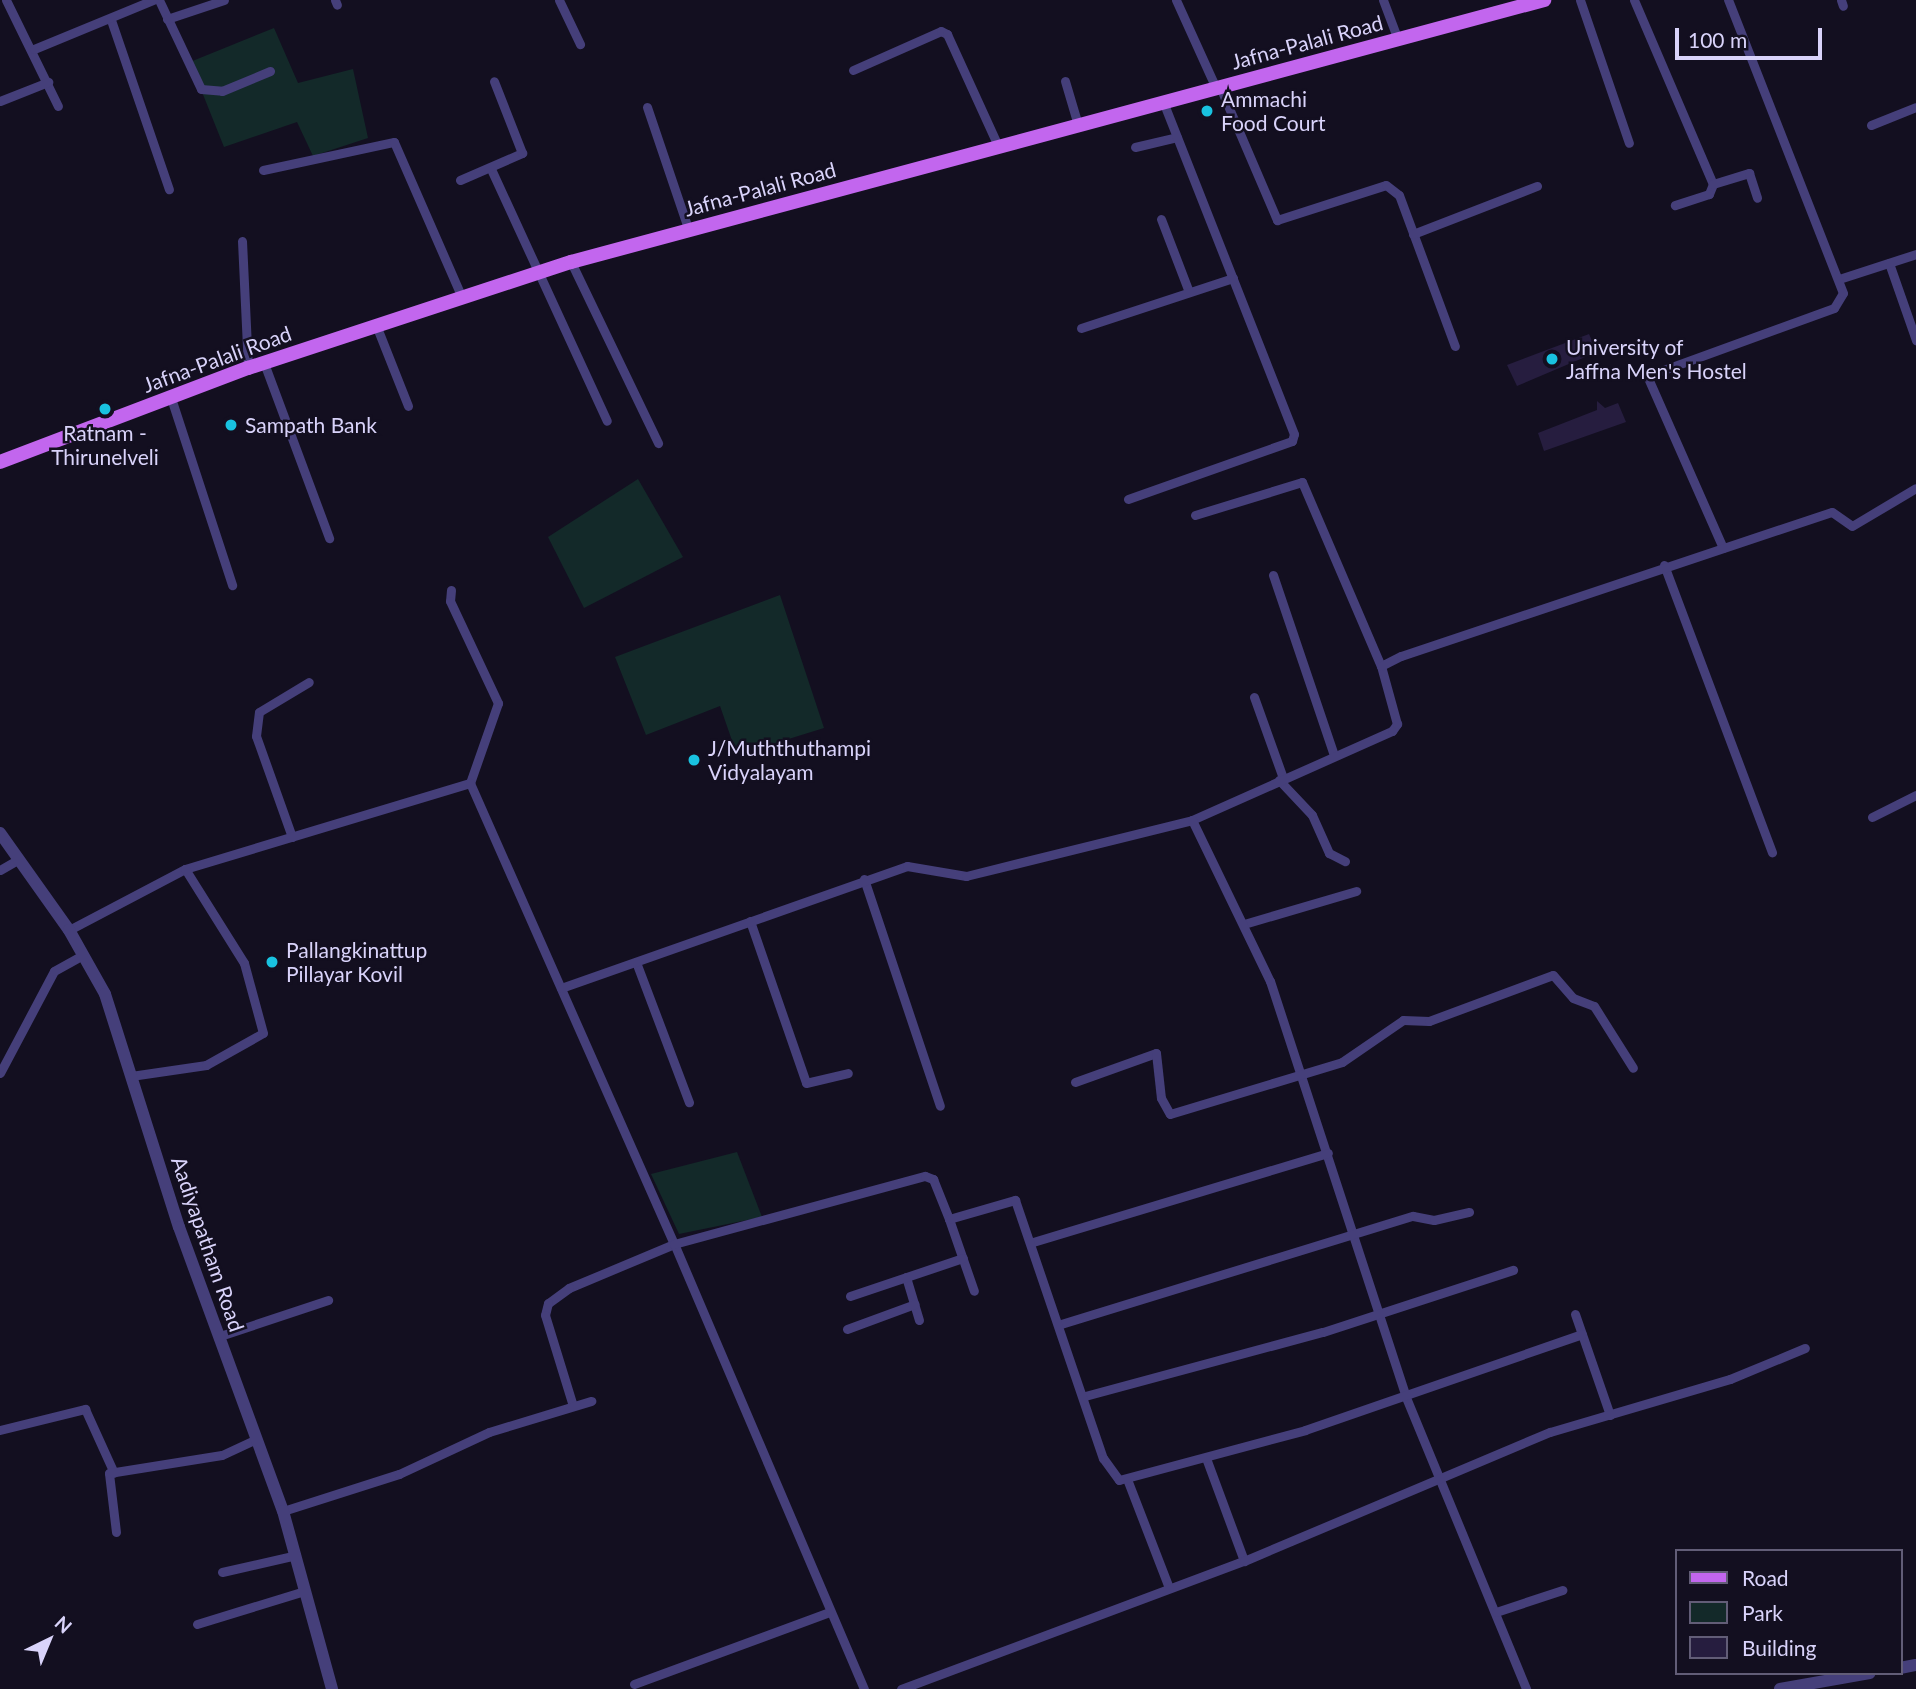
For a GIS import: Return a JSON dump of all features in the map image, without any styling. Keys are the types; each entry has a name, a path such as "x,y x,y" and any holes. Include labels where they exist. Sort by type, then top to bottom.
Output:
{"main road":[{"name":"Jafna-Palali Road","path":"0,462 248,368 461,295 571,262 1538,1"}],"street":[{"path":"34,49 111,20 153,0"},
{"path":"159,0 201,89 222,91 270,71"},
{"path":"167,19 224,0"},
{"path":"559,0 580,44"},
{"path":"1176,0 1277,220 1387,185 1399,195 1455,346"},
{"path":"1382,0 1398,40"},
{"path":"1580,0 1629,143"},
{"path":"1634,0 1713,184 1709,194 1675,205"},
{"path":"1723,548 1647,376 1834,308 1843,293 1728,0"},
{"path":"5,7 34,49 58,106"},
{"path":"111,20 169,189"},
{"path":"853,70 941,31 952,38 998,146"},
{"path":"1065,81 1078,125"},
{"path":"0,100 48,82"},
{"path":"460,180 491,169 523,150 494,82"},
{"path":"1128,499 1292,441 1233,278 1163,102"},
{"path":"647,107 689,231"},
{"path":"1871,125 1916,107"},
{"path":"1135,147 1177,137"},
{"path":"262,170 394,142 461,295"},
{"path":"491,169 607,421"},
{"path":"1713,184 1749,173 1757,198"},
{"path":"1413,234 1537,186"},
{"path":"1161,219 1189,292"},
{"path":"242,241 248,368"},
{"path":"1839,279 1916,254"},
{"path":"571,262 658,443"},
{"path":"1889,263 1916,340"},
{"path":"1081,328 1233,278"},
{"path":"376,325 408,405"},
{"path":"264,363 329,538"},
{"path":"171,398 232,585"},
{"path":"561,988 907,866 966,876 1192,820 1395,728 1381,667 1302,482 1195,515"},
{"path":"1381,667 1664,565 1832,512 1852,526 1916,488"},
{"path":"1664,565 1772,852"},
{"path":"1273,575 1335,755"},
{"path":"451,590 450,601 498,703 470,783 674,1244 864,1689"},
{"path":"292,837 256,736 259,712 309,682"},
{"path":"1254,697 1281,779 1312,815 1329,852 1345,861"},
{"path":"69,930 185,869 470,783"},
{"path":"1872,817 1916,795"},
{"path":"1192,820 1244,924 1302,1072 1405,1395 1526,1689"},
{"name":"Aadiyapatham Road","path":"0,833 69,930 105,994 254,1440 283,1511 296,1555 302,1592 332,1689"},
{"path":"0,870 19,859"},
{"path":"131,1076 206,1065 262,1033 244,963 185,869"},
{"path":"864,879 940,1106"},
{"path":"1244,924 1356,891"},
{"path":"750,921 806,1083 810,1087 848,1073"},
{"path":"0,1073 54,971 83,955"},
{"path":"636,962 689,1102"},
{"path":"1075,1082 1156,1053 1161,1098 1170,1114 1352,1057 1403,1020 1429,1021 1553,975 1573,998 1594,1006 1633,1068"},
{"path":"1033,1241 1328,1153"},
{"path":"573,1406 545,1315 548,1303 569,1288 674,1244 925,1176 933,1179 974,1291"},
{"path":"949,1219 1015,1200 1033,1241 1109,1472 1127,1479 1206,1458 1405,1395 1582,1334"},
{"path":"1061,1324 1413,1216 1434,1220 1469,1212"},
{"path":"849,1296 963,1258"},
{"path":"1086,1396 1377,1314 1513,1270"},
{"path":"906,1277 919,1320"},
{"path":"220,1336 328,1300"},
{"path":"847,1329 915,1304"},
{"path":"1575,1314 1610,1415"},
{"path":"901,1689 1244,1560 1440,1477 1805,1348"},
{"path":"283,1511 590,1401"},
{"path":"0,1430 85,1409 114,1473"},
{"path":"116,1532 108,1477 114,1473 222,1455 254,1440"},
{"path":"1206,1458 1244,1560"},
{"path":"1127,1479 1169,1588"},
{"path":"222,1572 296,1555"},
{"path":"1496,1612 1562,1590"},
{"path":"197,1624 302,1592"},
{"path":"634,1684 830,1612"},
{"path":"1780,1689 1859,1675"}],"green space":[{"path":"274,28 298,83 353,69 368,138 313,156 297,122 224,147 190,62"},
{"path":"638,479 683,557 584,608 548,537"},
{"path":"780,595 824,728 737,755 720,706 646,735 615,657"},
{"path":"737,1152 762,1217 679,1234 651,1174"}],"building":[{"name":"University of Jaffna Men's Hostel","path":"1589,334 1597,352 1517,386 1507,365"},
{"name":"University of Jaffna Men's Hostel","path":"1597,401 1605,408 1618,403 1626,422 1544,451 1538,433 1597,410"}],"place":[{"name":"Ammachi Food Court","path":"1207,111"},
{"name":"University of Jaffna Men's Hostel","path":"1552,359"},
{"name":"Ratnam - Thirunelveli","path":"105,409"},
{"name":"Sampath Bank","path":"231,425"},
{"name":"J/Muththuthampi Vidyalayam","path":"694,760"},
{"name":"Pallangkinattup Pillayar Kovil","path":"272,962"}]}
